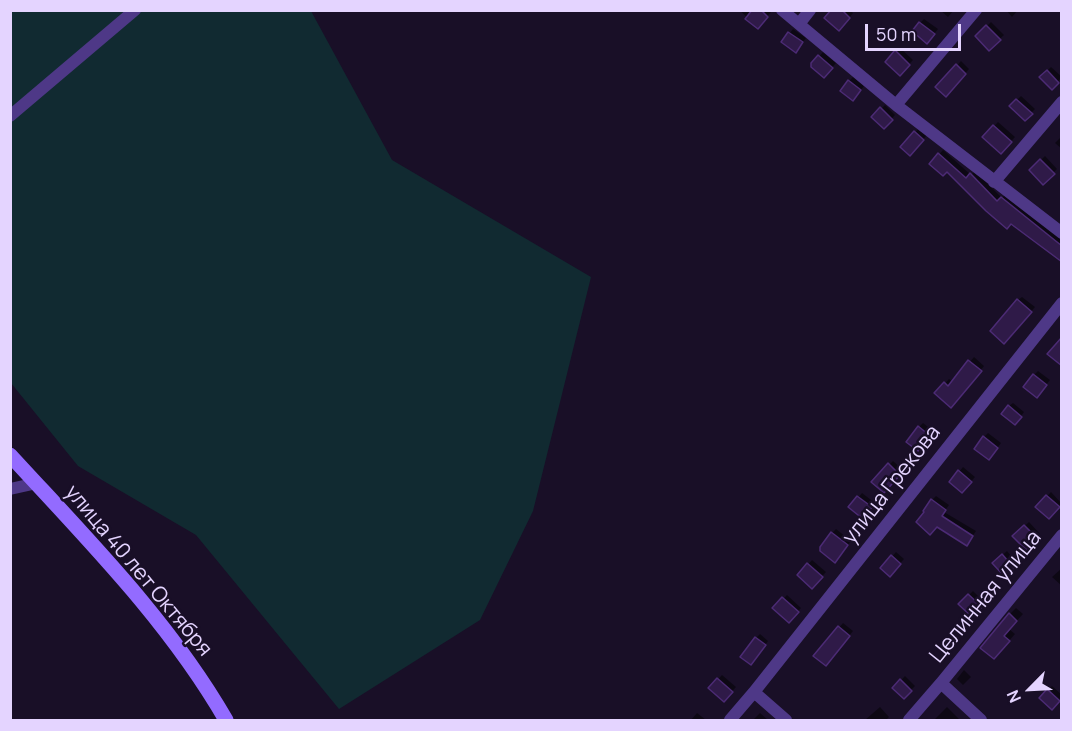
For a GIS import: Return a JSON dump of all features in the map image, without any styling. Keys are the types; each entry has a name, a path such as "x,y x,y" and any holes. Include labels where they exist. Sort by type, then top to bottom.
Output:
{"main road":[{"name":"улица 40 лет Октября","path":"10,455 89,539 154,616 186,659 225,720"}],"street":[{"path":"10,116 135,10"},
{"path":"782,10 896,105 1062,233"},
{"path":"799,24 810,10"},
{"path":"896,105 976,10"},
{"path":"994,182 1062,102"},
{"name":"улица Грекова","path":"730,720 1062,303"},
{"path":"10,489 36,483"},
{"name":"Целинная улица","path":"909,720 1062,535"},
{"path":"941,683 981,720"},
{"path":"754,692 786,720"}],"shaded area":[{"path":"10,11 311,11 392,160 591,277 533,511 480,620 339,709 196,535 78,466 11,383"}],"building":[{"path":"752,10 761,10 768,17 758,29 745,19"},
{"path":"831,10 842,10 850,18 839,31 824,18"},
{"path":"919,22 935,34 927,44 912,31"},
{"path":"986,25 1001,40 989,51 975,36"},
{"path":"788,32 803,42 796,53 781,42"},
{"path":"895,50 910,65 900,76 885,62"},
{"path":"818,55 833,68 824,78 811,67 811,63"},
{"path":"956,64 966,74 946,97 935,87"},
{"path":"1047,70 1059,83 1052,90 1039,77"},
{"path":"848,80 861,90 853,101 840,91"},
{"path":"1016,99 1033,114 1025,121 1009,106"},
{"path":"880,107 893,120 884,129 871,117"},
{"path":"993,125 1012,142 1001,154 982,137"},
{"path":"914,131 924,140 910,156 900,147"},
{"path":"938,153 966,178 970,173 997,201 1001,197 1062,246 1062,262 1011,224 1007,229 947,172 943,176 929,164"},
{"path":"1040,159 1055,174 1043,185 1029,170"},
{"path":"1017,299 1032,312 1004,344 990,331"},
{"path":"1062,337 1062,366 1047,354"},
{"path":"968,360 982,371 951,408 934,393 944,382 948,386"},
{"path":"1033,374 1047,385 1037,398 1023,387"},
{"path":"1008,405 1022,417 1015,425 1001,414"},
{"path":"918,426 929,435 918,451 906,442"},
{"path":"983,436 998,448 989,460 974,449"},
{"path":"888,463 900,475 884,493 871,482"},
{"path":"958,470 972,482 962,493 949,482"},
{"path":"1046,495 1060,507 1049,519 1035,507"},
{"path":"857,496 872,507 863,519 848,507"},
{"path":"931,499 946,510 942,516 973,536 967,546 937,527 930,535 916,522"},
{"path":"1024,525 1038,539 1026,550 1012,536"},
{"path":"831,532 848,545 835,563 820,551 820,547"},
{"path":"1002,554 1014,568 1004,576 992,563"},
{"path":"891,555 901,564 890,577 880,568"},
{"path":"807,563 823,577 812,589 797,575"},
{"path":"968,594 982,607 972,617 958,604"},
{"path":"782,597 799,612 789,623 772,608"},
{"path":"1009,613 1017,621 1004,636 1010,641 994,659 980,648"},
{"path":"838,626 850,636 826,666 813,656"},
{"path":"755,637 766,645 751,665 740,657"},
{"path":"717,678 733,692 724,702 708,688"},
{"path":"900,679 912,691 904,699 892,688"},
{"path":"1047,689 1060,701 1052,710 1039,698"}]}
